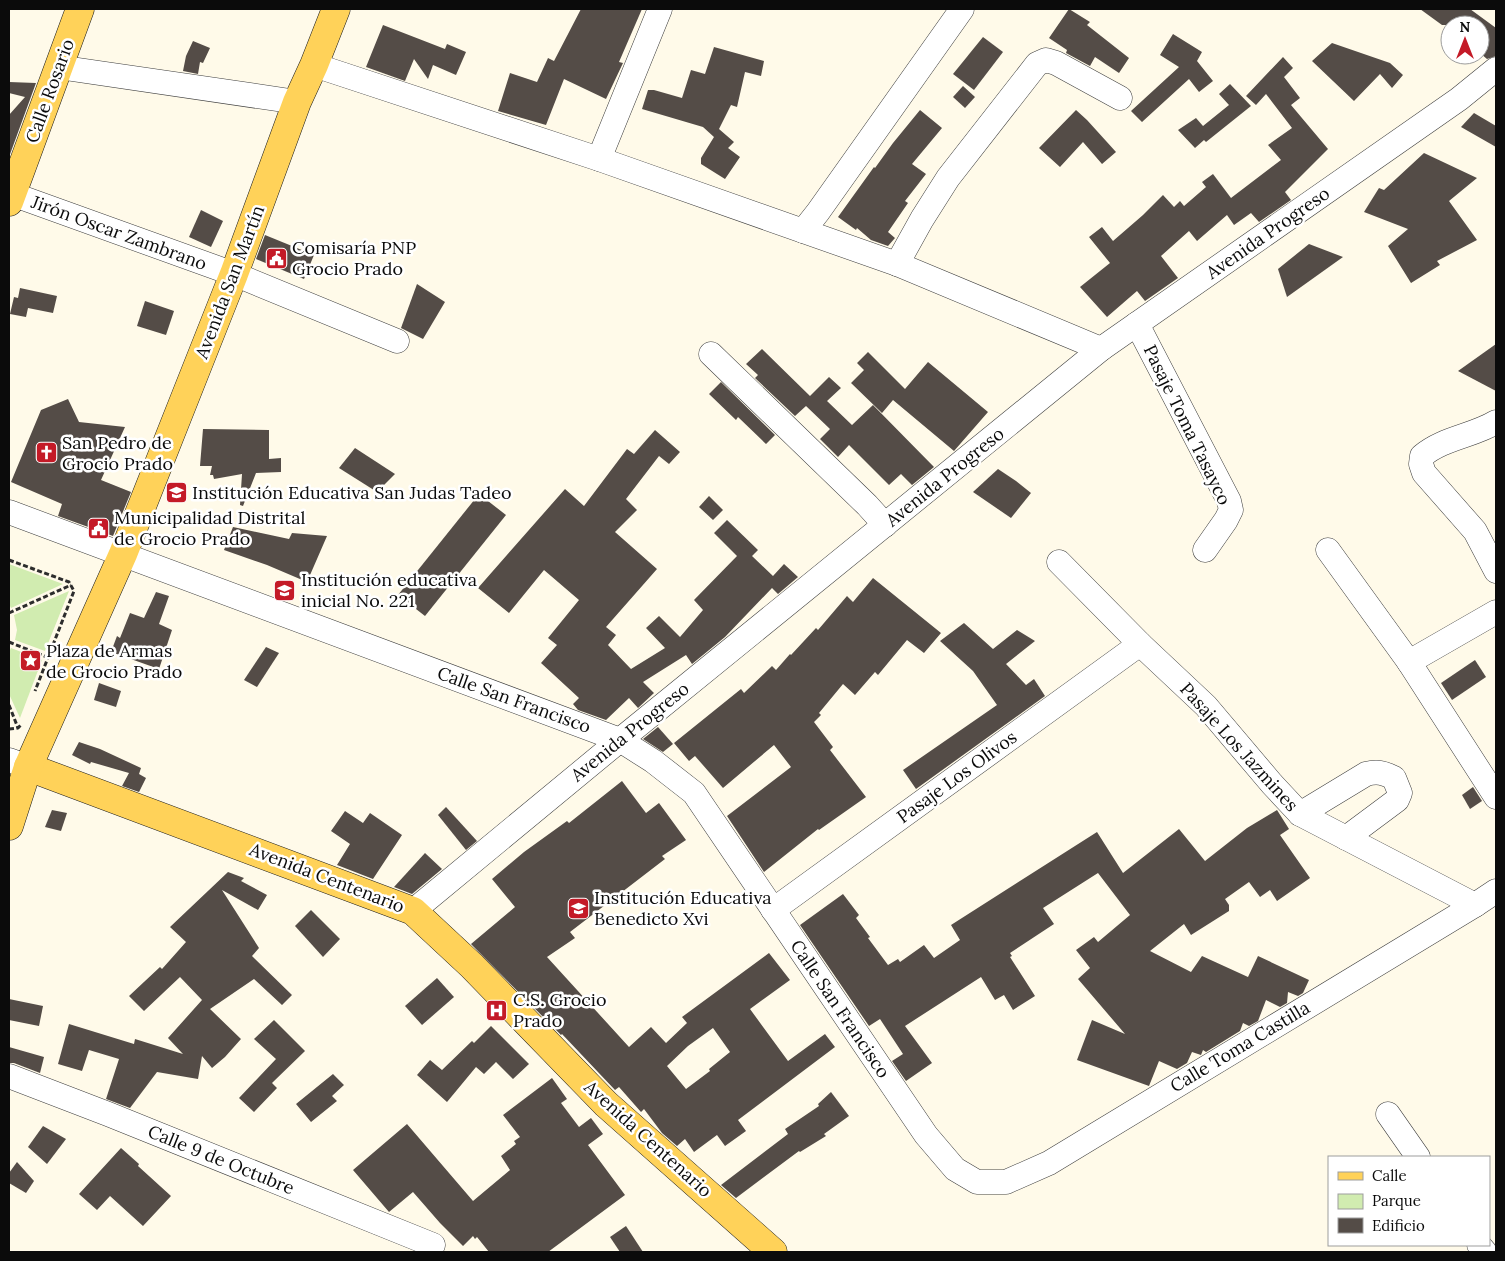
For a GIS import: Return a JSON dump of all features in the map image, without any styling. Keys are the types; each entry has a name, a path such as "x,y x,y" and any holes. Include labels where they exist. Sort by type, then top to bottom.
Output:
{"main road":[{"name":"Calle Rosario","path":"10,196 80,9"},
{"name":"Avenida San Martín","path":"9,826 18,763 123,554 234,274 297,102 336,9"},
{"name":"Avenida Centenario","path":"18,763 413,911 472,966 606,1104 773,1252"}],"street":[{"path":"599,159 660,9"},
{"path":"803,231 962,9"},
{"path":"897,264 948,178 1037,64 1046,60 1056,63 1120,98"},
{"path":"314,65 599,159 897,264 1101,349"},
{"path":"58,66 297,102"},
{"name":"Avenida Progreso","path":"413,911 1101,349 1459,99 1496,69"},
{"name":"Jirón Oscar Zambrano","path":"10,196 234,274 397,341"},
{"name":"Pasaje Toma Tasayco","path":"1137,324 1230,501 1231,510 1226,520 1205,550"},
{"path":"711,354 867,505 885,525"},
{"path":"1493,427 1431,449 1422,456 1421,464 1424,473 1475,531 1496,571"},
{"name":"Calle San Francisco","path":"9,512 620,740 653,761 694,793 926,1135 955,1169 977,1182"},
{"path":"1328,550 1409,662 1496,797"},
{"name":"Pasaje Los Jazmines","path":"1059,562 1140,644 1206,706 1300,814 1475,905"},
{"path":"1409,662 1496,612"},
{"name":"Pasaje Los Olivos","path":"773,910 1140,644"},
{"path":"1300,814 1366,774 1376,771 1383,772 1394,778 1400,794 1397,800 1346,838"},
{"name":"Calle Toma Castilla","path":"977,1182 1006,1182 1049,1163 1496,891"},
{"name":"Calle 9 de Octubre","path":"9,1076 126,1121 433,1245"},
{"path":"1388,1114 1417,1156"}],"path":[{"path":"9,560 69,582 74,591 34,695"},
{"path":"9,613 72,585"},
{"path":"9,642 48,658"},
{"path":"9,705 18,728"},
{"path":"9,729 18,728 23,722"}],"green space":[{"path":"9,564 63,584 11,608 9,604"},
{"path":"69,591 45,651 15,640 17,630 14,615"},
{"path":"11,648 42,660 20,718 9,694 9,652"}],"building":[{"path":"581,9 642,9 619,62 623,63 606,99 564,79 546,125 498,111 510,73 537,82 548,58 554,61"},
{"path":"1069,9 1090,22 1087,25 1129,58 1119,73 1095,57 1090,66 1066,53 1067,50 1049,38"},
{"path":"1420,9 1470,9 1478,15 1440,15 1440,24"},
{"path":"1490,24 1496,28 1496,56 1490,58"},
{"path":"383,25 445,49 447,44 466,52 456,75 433,65 428,79 414,59 405,81 366,67"},
{"path":"1173,34 1202,52 1197,61 1213,81 1199,92 1189,79 1142,122 1131,111 1179,67 1160,55"},
{"path":"983,37 1003,52 974,90 953,74"},
{"path":"193,41 210,48 203,63 200,62 198,74 183,71 186,56"},
{"path":"1332,43 1390,63 1403,75 1392,88 1380,74 1354,101 1312,61"},
{"path":"714,47 764,61 761,76 745,72 737,107 731,105 719,129 734,142 728,148 740,157 725,179 701,164 701,158 714,137 703,127 642,109 648,90 682,98 691,70 705,74"},
{"path":"1283,57 1293,68 1284,77 1300,98 1291,105 1328,149 1285,192 1291,200 1259,222 1251,213 1234,225 1227,215 1197,241 1189,231 1161,256 1178,278 1145,301 1137,291 1107,317 1080,287 1110,263 1089,237 1102,227 1113,241 1163,195 1174,207 1180,201 1184,206 1206,187 1202,182 1213,174 1231,198 1281,160 1268,145 1292,128 1266,94 1256,105 1246,96"},
{"path":"9,82 36,83 9,157 9,115 25,97 9,93"},
{"path":"1230,84 1251,106 1206,142 1204,140 1195,148 1178,130 1196,118 1203,126 1229,105 1219,94"},
{"path":"963,86 975,97 965,108 953,97"},
{"path":"920,110 942,128 912,164 926,174 905,201 908,203 888,232 895,238 888,246 871,240 857,228 856,230 838,217 874,167"},
{"path":"1076,110 1116,152 1102,164 1083,142 1060,167 1039,148"},
{"path":"1474,113 1496,126 1496,147 1461,127"},
{"path":"1424,153 1477,178 1449,201 1477,240 1437,261 1440,265 1411,283 1388,246 1408,229 1364,212 1379,188 1384,190"},
{"path":"201,210 223,221 211,247 189,237"},
{"path":"265,235 314,255 304,279 256,259"},
{"path":"1309,244 1343,257 1287,297 1278,269"},
{"path":"417,284 445,302 423,339 401,328"},
{"path":"20,288 57,296 53,313 28,308 26,317 10,314 14,297 18,298"},
{"path":"145,301 174,311 166,335 137,326"},
{"path":"1496,344 1496,391 1458,371"},
{"path":"762,349 810,396 829,377 841,388 827,401 852,425 873,405 934,467 912,485 901,474 889,485 849,445 838,457 820,439 830,429 806,406 795,416 755,378 758,375 746,364"},
{"path":"868,352 905,389 928,362 988,412 954,451 893,400 882,413 851,383 864,370 857,363"},
{"path":"721,382 775,435 766,444 738,417 736,420 709,394"},
{"path":"68,399 79,422 125,427 101,480 131,492 113,536 58,516 62,504 11,482 41,410"},
{"path":"203,429 269,430 269,459 281,458 281,472 256,473 243,506 240,505 242,474 214,479 213,475 210,475 212,466 200,466"},
{"path":"655,430 680,452 669,464 659,456 626,499 637,510 615,532 657,569 606,627 616,635 608,645 631,669 665,648 646,628 659,616 680,637 703,610 694,600 737,556 714,533 727,520 758,550 752,556 773,576 784,564 798,577 778,594 772,588 725,637 692,664 686,655 643,682 654,693 638,708 629,698 606,720 578,710 573,704 579,698 541,663 557,645 548,638 579,600 544,570 509,613 478,588 565,489 584,506 627,449 634,454"},
{"path":"355,448 395,474 377,492 339,468"},
{"path":"998,469 1031,493 1011,518 973,492"},
{"path":"479,494 506,515 425,616 398,595"},
{"path":"709,496 723,510 713,520 699,507"},
{"path":"233,527 289,539 292,533 327,536 307,582 224,550"},
{"path":"873,578 941,633 924,653 907,640 878,675 875,672 855,695 843,684 819,713 821,715 814,722 833,747 830,750 866,797 818,829 764,872 727,816 791,767 774,745 723,788 695,756 689,761 674,743 741,689 744,693 772,666 776,670 816,628 818,630 847,596 853,602"},
{"path":"156,592 169,596 159,624 172,630 159,669 111,652 117,636 120,638 130,613 144,618"},
{"path":"964,623 993,649 1017,630 1035,641 1006,664 1026,685 1034,679 1045,696 916,789 903,770 997,705 973,671 940,641"},
{"path":"266,647 279,653 257,687 244,680"},
{"path":"1475,660 1486,677 1452,700 1441,683"},
{"path":"99,683 121,691 116,707 94,700"},
{"path":"658,727 673,744 663,752 643,739"},
{"path":"79,742 100,749 141,768 139,774 146,778 139,792 122,786 129,773 91,762 90,764 72,755"},
{"path":"622,781 646,813 659,803 686,840 662,856 665,859 570,932 575,938 547,957 629,1047 651,1027 666,1043 687,1023 682,1017 769,953 790,980 750,1009 788,1061 825,1034 835,1047 738,1120 746,1131 725,1146 717,1135 694,1152 685,1139 677,1146 662,1133 644,1109 641,1112 619,1087 615,1090 562,1034 471,944 515,907 492,879 524,852 567,821 569,823","holes":["713,1028 730,1052 709,1069 710,1071 686,1089 667,1066 688,1046"]},
{"path":"1473,787 1482,801 1470,809 1462,795"},
{"path":"446,807 477,841 466,850 438,815"},
{"path":"52,810 67,813 61,831 45,827"},
{"path":"1277,810 1289,829 1280,835 1310,878 1277,901 1270,890 1260,897 1249,882 1225,899 1229,905 1229,911 1191,935 1184,924 1150,951 1191,972 1202,956 1248,977 1258,956 1309,980 1303,993 1298,996 1288,992 1287,1003 1280,1007 1266,1000 1258,1021 1249,1026 1243,1023 1240,1031 1206,1052 1203,1050 1201,1055 1192,1052 1187,1063 1177,1069 1159,1061 1149,1086 1077,1060 1092,1020 1125,1034 1078,979 1090,968 1076,950 1094,937 1098,942 1130,915 1098,873 1043,908 1054,924 1010,953 1012,956 1010,957 1035,996 1013,1010 1004,995 995,1000 981,977 905,1026 932,1063 906,1081 892,1061 903,1054 880,1019 869,1026 800,925 843,894 859,915 856,918 870,937 868,938 888,965 898,959 900,962 924,945 934,958 960,940 951,925 1097,832 1123,873 1179,829 1205,861 1247,828"},
{"path":"345,811 363,823 370,813 402,835 373,879 337,865 350,844 331,831"},
{"path":"425,853 442,869 412,894 394,887"},
{"path":"228,872 244,878 241,881 267,895 258,910 222,890 259,948 252,956 292,995 282,1005 254,979 210,1009 241,1039 212,1068 202,1056 198,1079 157,1072 130,1108 106,1099 119,1059 89,1050 82,1071 58,1064 69,1024 134,1044 135,1039 183,1054 168,1038 202,1000 180,977 144,1011 129,996 160,967 162,969 186,942 170,927"},
{"path":"311,910 340,939 323,957 295,926"},
{"path":"437,978 454,997 422,1025 405,1006"},
{"path":"9,999 43,1006 39,1026 9,1020"},
{"path":"274,1020 305,1051 272,1083 277,1088 254,1112 239,1098 276,1059 254,1039"},
{"path":"491,1026 529,1064 513,1079 496,1062 484,1074 476,1067 447,1102 417,1075 430,1060 442,1070 472,1041 474,1043"},
{"path":"9,1047 44,1057 40,1073 14,1063 9,1063"},
{"path":"333,1074 344,1085 332,1096 337,1101 311,1122 296,1104"},
{"path":"552,1078 567,1099 561,1103 579,1127 591,1118 603,1134 588,1145 625,1195 548,1252 489,1252 477,1237 475,1239 473,1236 463,1246 413,1192 389,1212 353,1170 407,1124 473,1201 510,1170 501,1156 516,1144 514,1141 520,1137 503,1115"},
{"path":"831,1092 849,1116 824,1134 826,1136 799,1151 736,1198 721,1185 788,1134 785,1129 819,1106 818,1104"},
{"path":"43,1126 66,1139 47,1164 28,1147"},
{"path":"121,1148 171,1196 143,1226 110,1196 97,1210 79,1194"},
{"path":"17,1162 34,1181 26,1193 9,1183 9,1173"},
{"path":"626,1226 643,1252 620,1252 610,1237"}],"place":[{"name":"Comisaría PNP Grocio Prado","path":"276,258"},
{"name":"San Pedro de Grocio Prado","path":"46,453"},
{"name":"Institución Educativa San Judas Tadeo","path":"176,493"},
{"name":"Municipalidad Distrital de Grocio Prado","path":"98,528"},
{"name":"Institución educativa inicial No. 221","path":"285,590"},
{"name":"Plaza de Armas de Grocio Prado","path":"30,661"},
{"name":"Institución Educativa Benedicto Xvi","path":"578,908"},
{"name":"C.S. Grocio Prado","path":"497,1010"}]}
